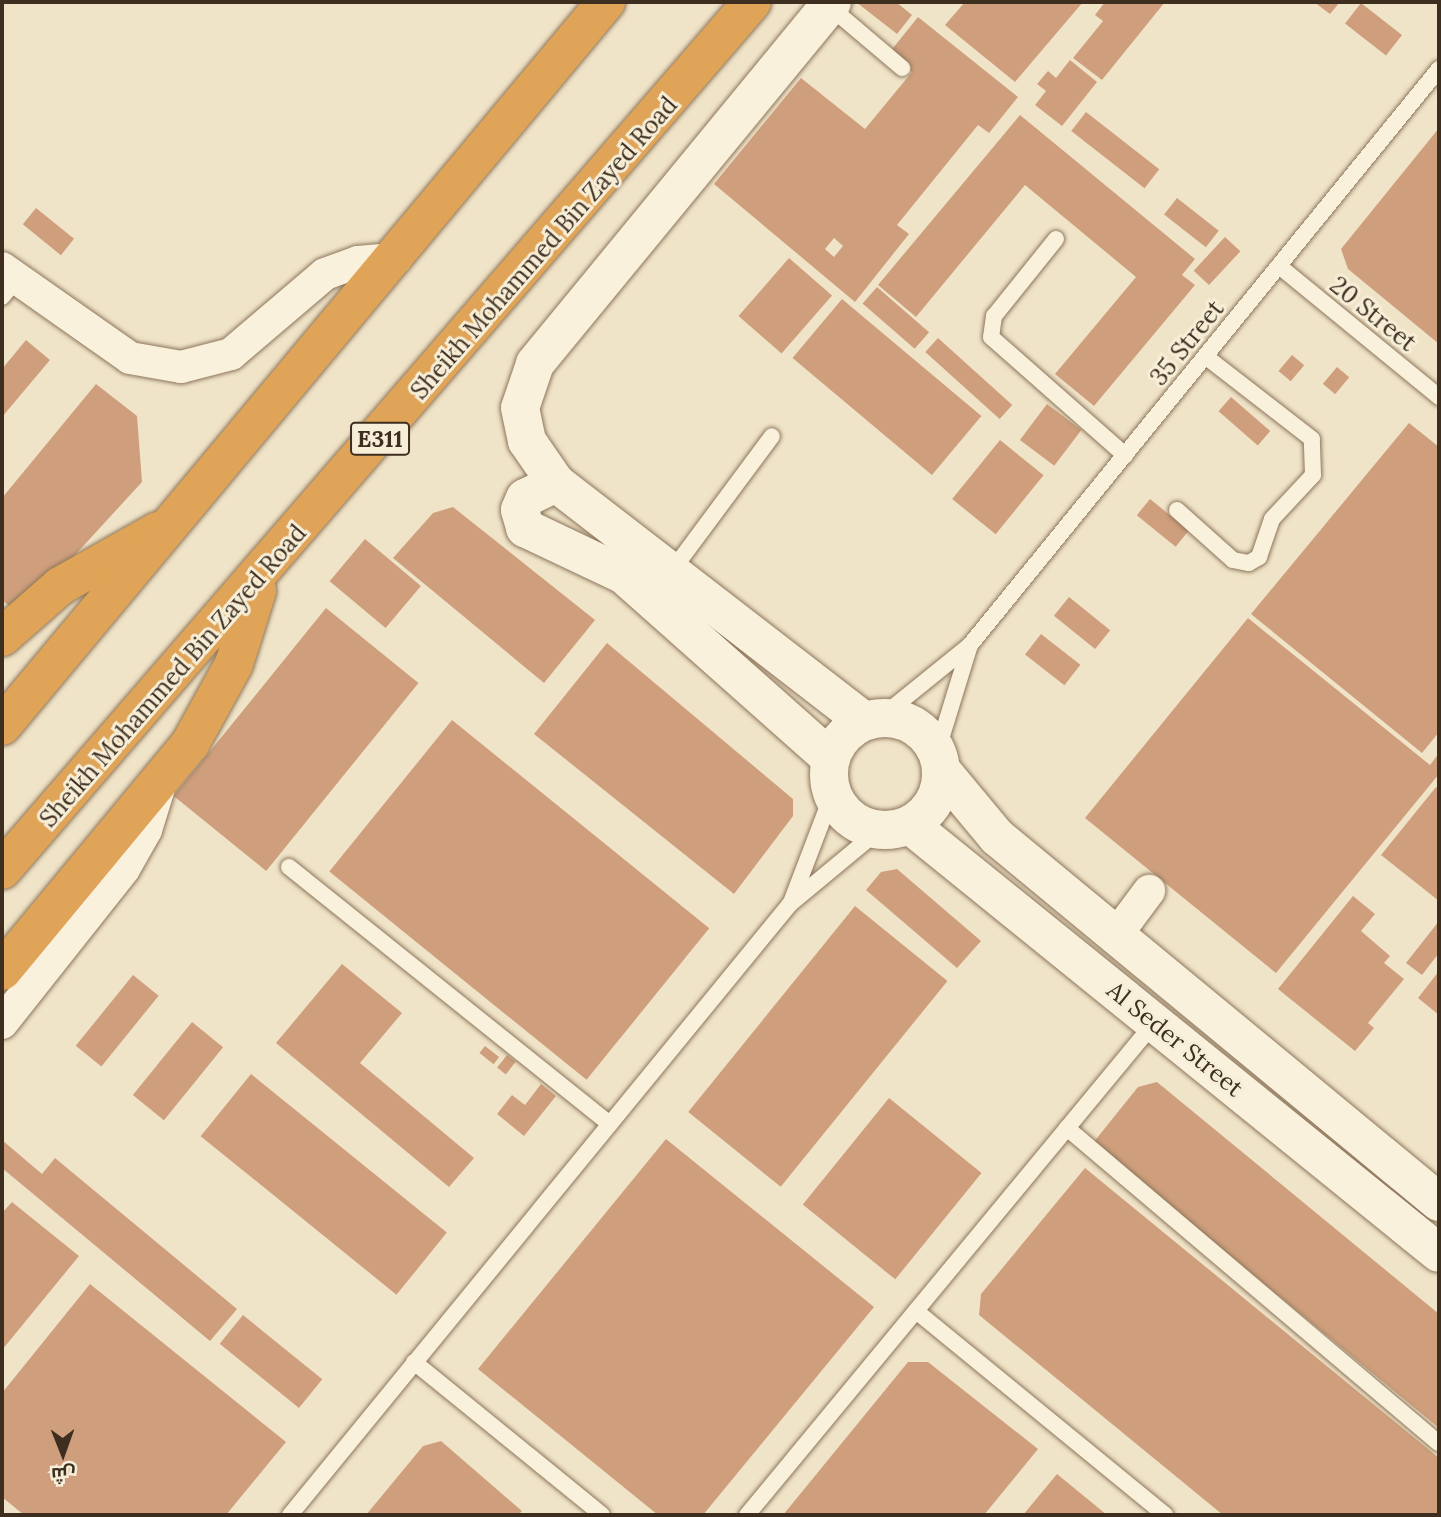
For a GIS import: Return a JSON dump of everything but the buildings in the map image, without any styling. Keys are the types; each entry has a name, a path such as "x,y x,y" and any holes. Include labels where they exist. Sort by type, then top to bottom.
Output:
{"highway":[{"path":"2,726 396,259 606,2"},
{"name":"Sheikh Mohammed Bin Zayed Road","path":"2,870 261,577 752,2"},
{"path":"2,637 70,580 172,524"},
{"path":"2,971 159,788 215,705 261,577"}],"street":[{"path":"831,4 527,378 520,408 527,441 556,482 671,572 872,720"},
{"path":"7,282 108,345 155,365 207,364 253,339 295,295 325,274 358,262 396,259"},
{"path":"556,482 525,498 520,510 525,528 624,575 831,777 859,825 894,828 934,803 939,762 904,721 872,720 842,736 831,777"},
{"name":"Al Seder Street","path":"939,762 997,837 1439,1202"},
{"path":"2,1023 124,869 146,830 159,788"},
{"name":"Al Seder Street","path":"894,828 1154,1023 1439,1253"},
{"path":"1117,934 1149,891"}],"lane":[{"path":"831,4 902,68"},
{"name":"35 Street","path":"872,720 970,645 1439,69"},
{"path":"1056,239 994,316 991,337 1125,455"},
{"name":"20 Street","path":"1279,266 1439,397"},
{"path":"1177,510 1233,560 1249,563 1259,557 1272,519 1313,475 1312,439 1205,356"},
{"path":"671,572 772,436"},
{"name":"35 Street","path":"939,762 970,645"},
{"path":"790,904 831,777"},
{"path":"290,1515 790,904 894,828"},
{"path":"289,867 610,1124"},
{"path":"747,1515 1154,1023"},
{"path":"1067,1128 1439,1443"},
{"path":"916,1311 1165,1515"},
{"path":"414,1362 602,1515"}]}
